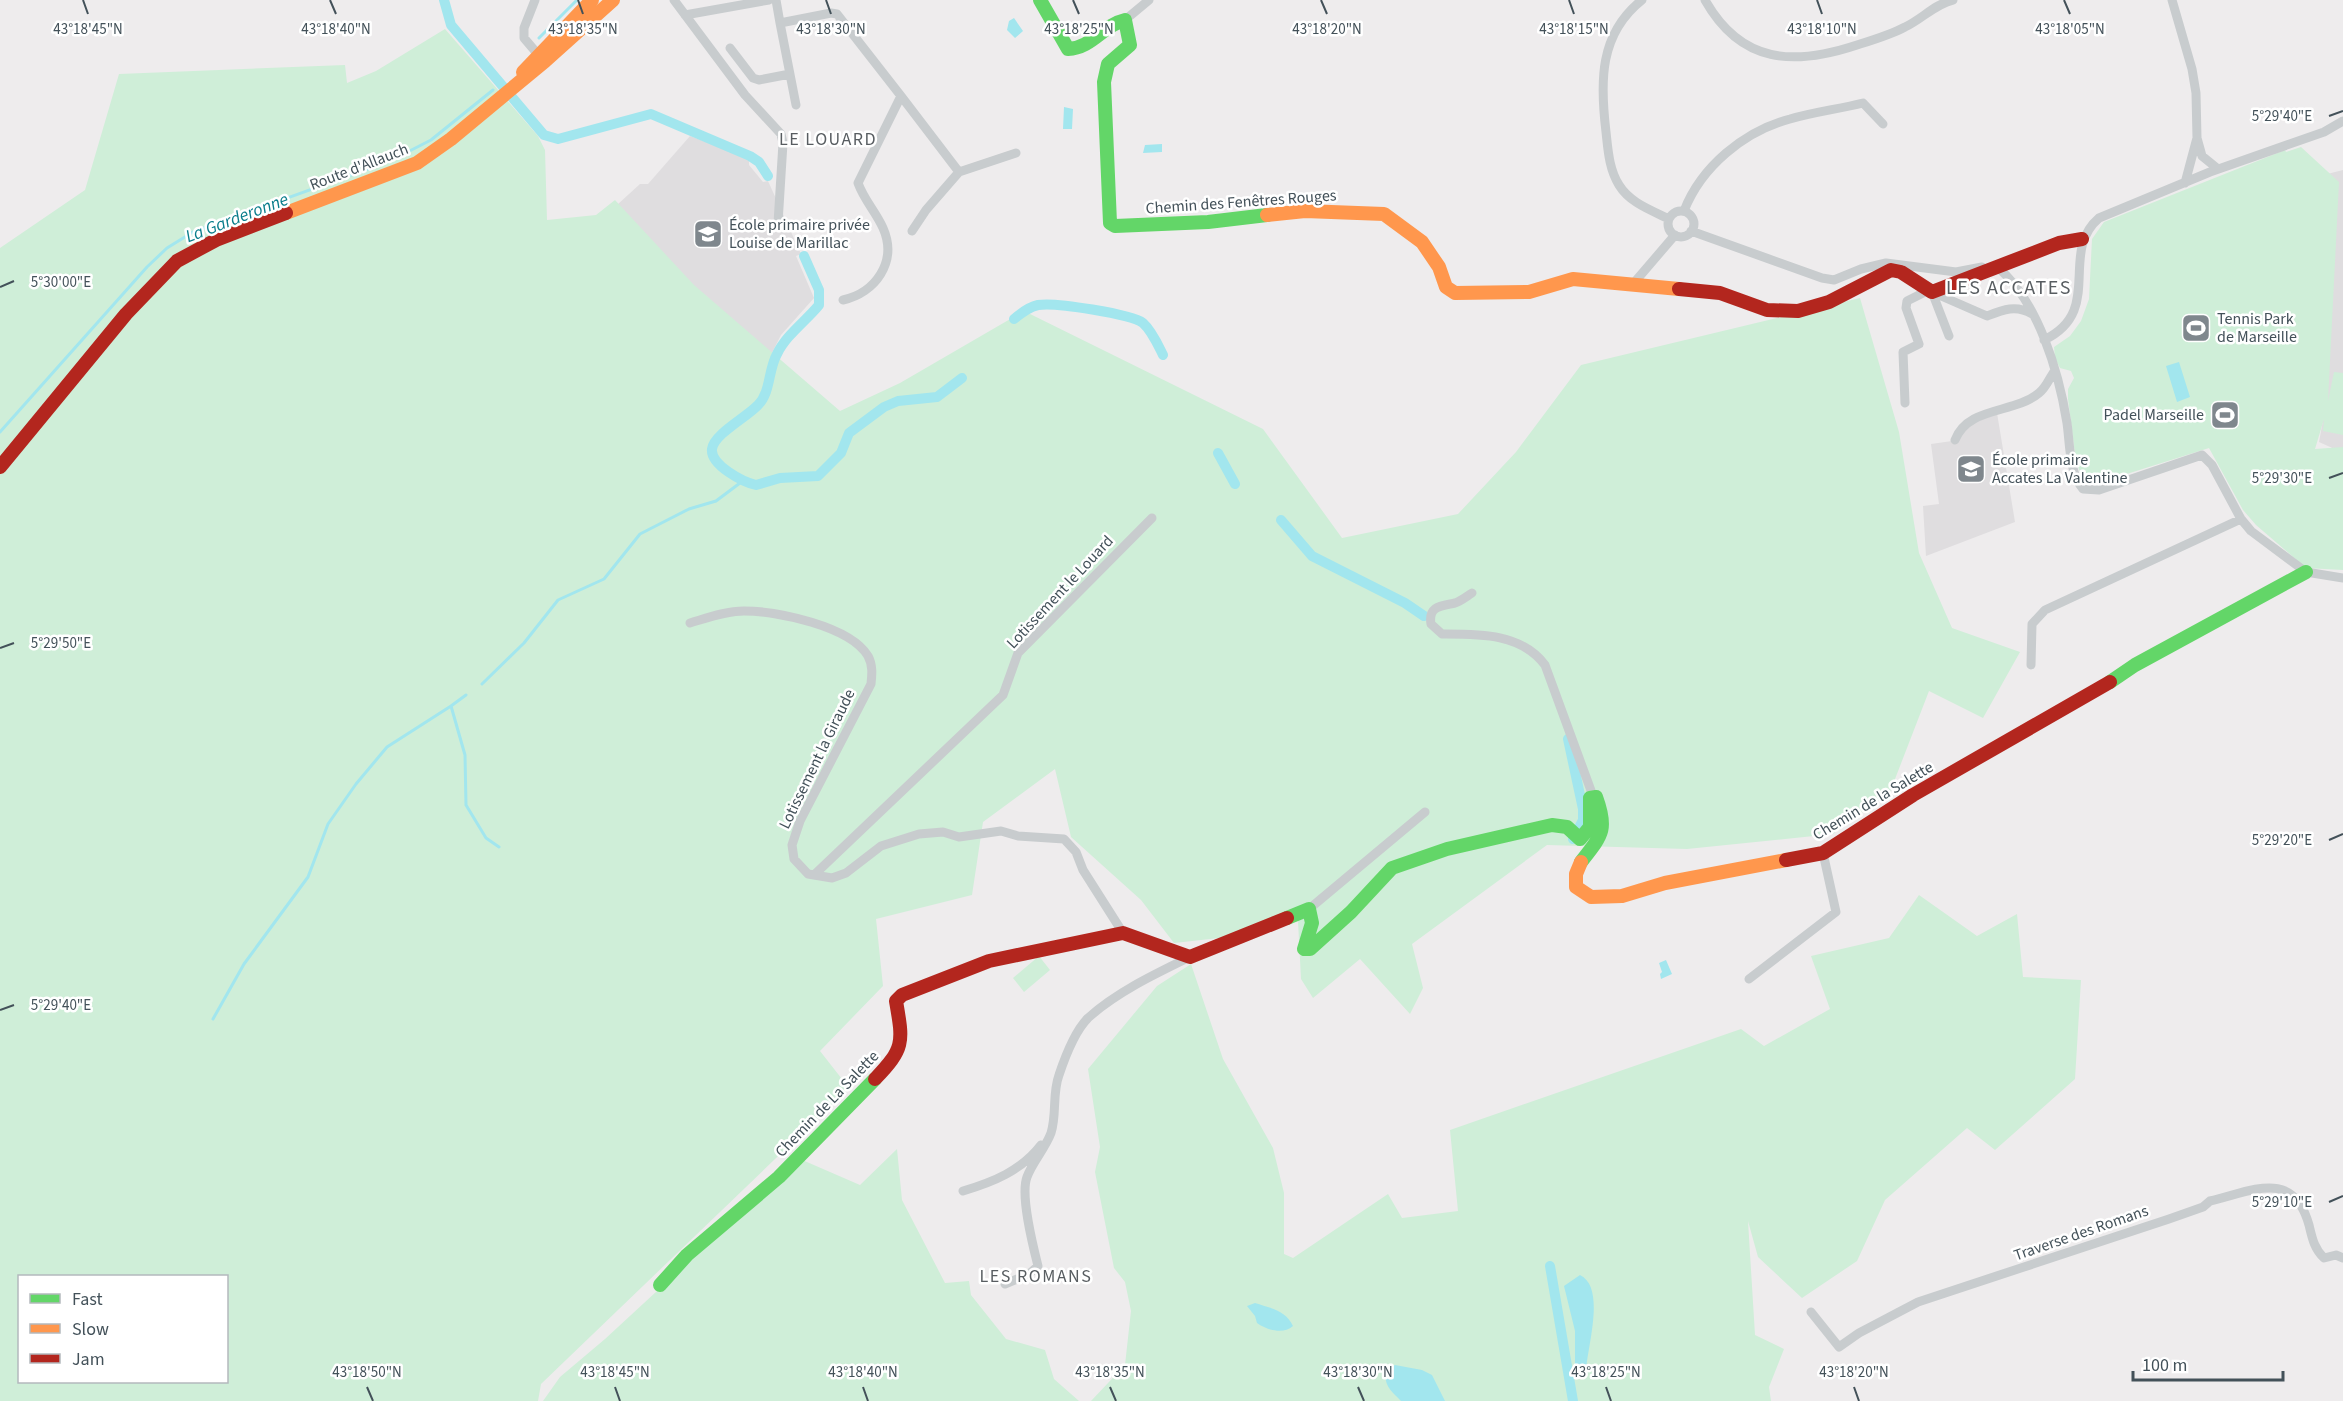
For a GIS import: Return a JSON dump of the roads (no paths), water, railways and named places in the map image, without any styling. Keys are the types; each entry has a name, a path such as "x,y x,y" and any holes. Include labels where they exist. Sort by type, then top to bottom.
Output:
{"street":[{"path":"536,0 524,28 524,38 541,58"},
{"name":"Route d'Allauch","path":"0,467 159,277 196,249 417,163 451,139 506,92 541,58 592,0"},
{"name":"Route d'Allauch","path":"541,58 613,0"},
{"path":"674,0 745,95 781,134 783,143 778,223"},
{"path":"685,15 769,0"},
{"path":"776,0 796,105"},
{"path":"1040,0 1068,49 1084,46 1117,21 1125,20 1149,0"},
{"path":"1642,0 1629,5 1622,18 1611,42 1604,72 1602,96 1608,156 1618,184 1626,195 1669,219"},
{"path":"1705,0 1724,27 1743,42 1772,56 1793,58 1827,55 1888,34 1905,27 1950,0"},
{"path":"2172,0 2194,81 2197,138 2202,156 2218,169"},
{"path":"780,23 831,13 837,14 959,172"},
{"name":"Chemin des Fenêtres Rouges","path":"1125,20 1131,38 1130,45 1108,64 1104,82 1110,223 1115,226 1208,222 1305,211 1384,214 1422,242 1439,267 1446,287 1455,293 1529,292 1573,279 1720,293 1738,302 1783,311 1816,309 1891,270 1900,272 1930,291"},
{"path":"730,48 753,78 759,80 790,74"},
{"path":"843,300 869,290 878,280 886,256 883,228 863,197 858,183 901,96"},
{"path":"1684,212 1690,197 1719,160 1738,143 1771,126 1863,103 1883,124"},
{"path":"2043,340 2065,327 2075,309 2080,288 2082,239 2091,225 2099,218 2262,152 2271,153 2343,121"},
{"path":"2185,183 2197,138"},
{"path":"912,231 926,210 959,172 1016,153"},
{"path":"1676,212 1684,212 1693,220 1691,231 1681,237 1675,235 1668,227 1669,219 1676,212"},
{"path":"1691,231 1807,274 1834,280 1861,268 1886,262 1903,263 1934,271 1962,272 1985,266 1999,266 2016,286 2034,315 2055,370 2061,387 2075,476 2083,489 2099,490 2202,454 2212,465 2241,519 2252,531 2306,572 2343,578"},
{"path":"1633,284 1675,235"},
{"path":"1905,403 1903,352 1919,344 1906,308 1907,301 2060,243 2082,239"},
{"path":"1999,266 2016,286"},
{"path":"1834,280 1843,296"},
{"path":"1930,291 1987,316 2013,308 2034,315"},
{"path":"1930,291 1949,336"},
{"path":"1954,440 1958,431 1974,419 2038,395 2055,370"},
{"name":"Lotissement le Louard","path":"814,875 1003,694 1018,653 1152,518"},
{"path":"2031,665 2032,624 2045,610 2241,519"},
{"name":"Chemin de la Salette","path":"1593,796 1596,797 1604,817 1603,832 1595,849 1579,862 1574,874 1576,887 1591,897 1622,896 1665,883 1823,853 1912,795 2103,687 2135,665 2306,572"},
{"path":"1309,909 1312,922 1304,949 1310,949 1351,912 1392,868 1447,849 1552,825 1567,827 1580,839 1586,835 1590,827 1590,798 1593,796 1549,674 1534,651 1516,642 1490,637 1442,634 1434,628 1429,616 1434,608 1441,604 1457,603 1472,593"},
{"name":"Lotissement la Giraude","path":"690,622 742,611 780,615 825,627 859,646 868,657 872,671 870,684 800,821 792,845 794,859 808,874 814,875"},
{"path":"1005,1284 1029,1274 1038,1266 1028,1233 1029,1214 1024,1193 1027,1177 1044,1150 1051,1131 1054,1092 1059,1074 1088,1019 1148,978 1190,957 1309,909 1425,812"},
{"path":"814,875 832,878 846,873 881,846 919,834 943,832 959,837 1001,831 1026,837 1064,839 1076,852 1083,870 1123,933 1190,957"},
{"path":"1749,979 1777,955 1822,925 1836,912 1823,853"},
{"name":"Chemin de La Salette","path":"660,1284 687,1255 779,1177 896,1057 902,1034 896,1001 902,995 989,961 1123,933"},
{"path":"963,1191 987,1184 1018,1168 1035,1153 1051,1131"},
{"name":"Traverse des Romans","path":"1811,1312 1839,1347 1859,1332 1918,1302 2169,1219 2210,1201 2273,1186 2291,1192 2300,1201 2317,1251 2324,1258 2336,1255 2343,1258"}],"water":[{"path":"1014,18 1023,31 1015,38 1007,30 1009,21"},
{"path":"1064,107 1073,109 1072,129 1063,129"},
{"path":"1162,144 1162,152 1143,153 1145,145"},
{"path":"2179,362 2190,397 2177,402 2166,366"},
{"path":"1666,960 1672,974 1661,979 1662,972 1659,963"},
{"path":"1580,1275 1588,1282 1594,1306 1586,1373 1581,1376 1575,1366 1575,1331 1564,1286"},
{"path":"1255,1303 1282,1313 1293,1326 1280,1331 1261,1326 1247,1306"},
{"path":"1395,1365 1422,1370 1432,1375 1445,1401 1401,1401 1389,1388 1385,1376 1386,1371"}],"waterway":[{"path":"444,0 451,25 544,135 558,139 651,114 750,156 759,162 768,176"},
{"name":"La Garderonne","path":"539,38 577,0"},
{"name":"La Garderonne","path":"0,432 147,267 167,248 193,232 390,161 431,140 493,90"},
{"path":"804,256 819,290 819,305 781,347 774,360 762,400 753,410 718,437 714,443 713,455 728,472 756,485 780,478 818,476 841,453 849,433 884,407 898,401 937,397 962,378"},
{"path":"1014,319 1022,312 1038,305 1060,305 1124,316 1143,323 1152,334 1163,355"},
{"path":"1218,453 1235,484"},
{"path":"482,684 524,643 558,600 604,579 640,534 689,509 716,501 744,480"},
{"path":"1281,520 1312,556 1405,603 1424,616"},
{"path":"466,695 451,706 465,755 466,805 486,838 499,847"},
{"path":"213,1019 244,964 308,877 328,824 356,784 387,747 451,706"},
{"path":"1568,739 1583,809 1583,820 1573,839"},
{"path":"1550,1266 1573,1401"}],"place":[{"name":"École primaire privée Louise de Marillac","path":"708,234"},
{"name":"Tennis Park de Marseille","path":"2196,328"},
{"name":"Padel Marseille","path":"2225,415"},
{"name":"École primaire Accates La Valentine","path":"1971,469"}],"district":[{"name":"LE LOUARD","path":"828,139"},
{"name":"LES ACCATES","path":"2009,288"},
{"name":"LES ROMANS","path":"1036,1276"}]}
